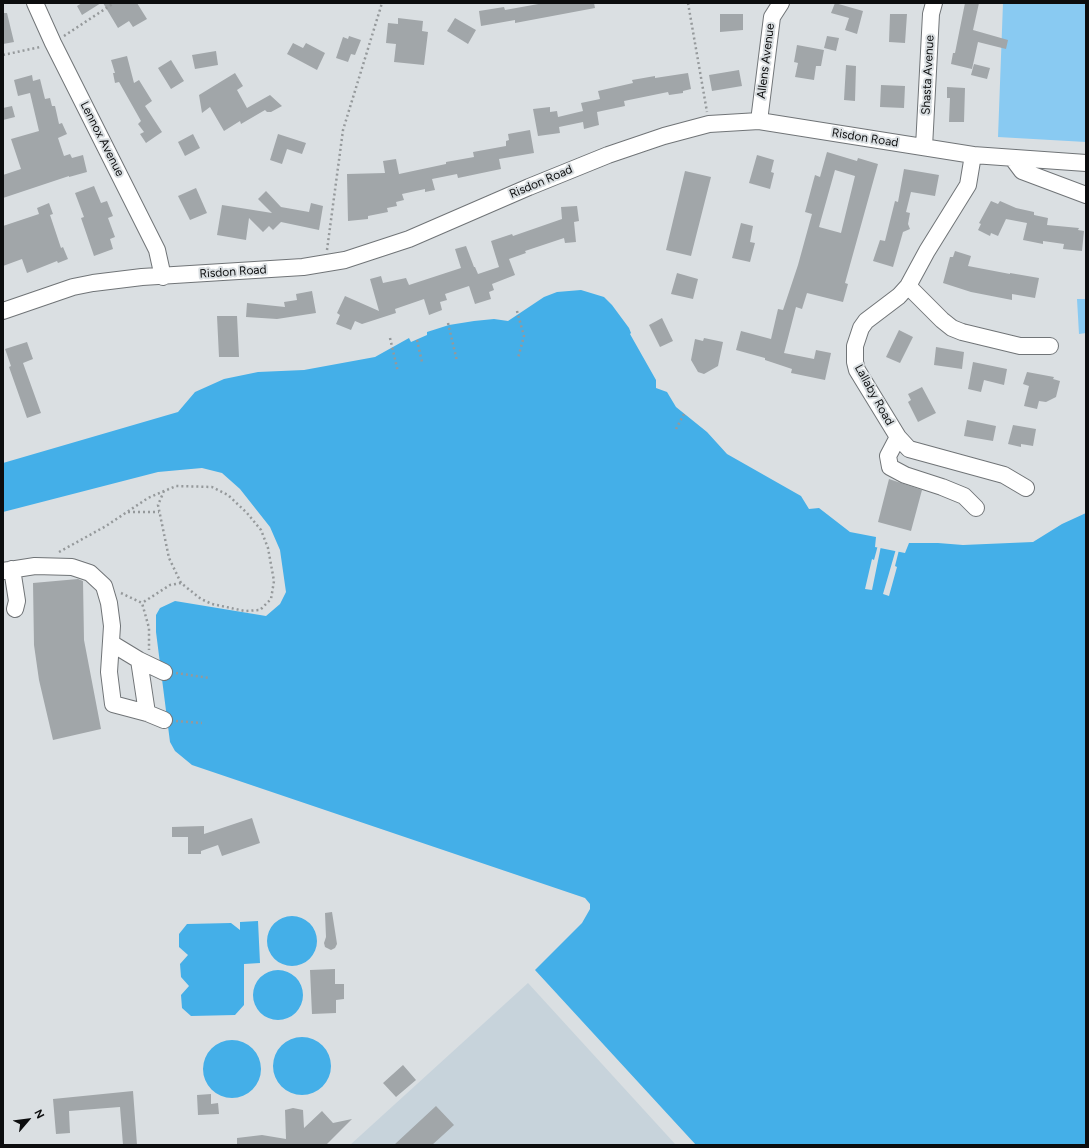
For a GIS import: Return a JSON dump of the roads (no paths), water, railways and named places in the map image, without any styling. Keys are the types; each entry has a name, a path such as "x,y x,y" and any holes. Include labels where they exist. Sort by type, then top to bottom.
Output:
{"street":[{"name":"Lennox Avenue","path":"36,3 53,43 157,250 163,277"},
{"name":"Allens Avenue","path":"759,121 772,16 781,3"},
{"name":"Shasta Avenue","path":"924,147 931,14 934,3"},
{"name":"Risdon Road","path":"3,311 73,287 119,279 163,277 325,264 368,254 402,242 574,168 664,136 709,124 759,121 973,155 1086,163"},
{"name":"Lallaby Road","path":"973,155 968,185 927,251 908,286 899,296 866,321 858,336 855,354 858,370 898,437 909,449 1004,475 1026,488"},
{"path":"1013,159 1022,171 1086,195"},
{"path":"908,286 942,320 962,332 1020,346 1050,346"},
{"path":"898,437 888,456 890,467 905,475 964,496 976,508"},
{"path":"15,609 17,601 8,570 34,566 72,567 90,573 104,586 109,603 112,626 109,672 113,704 147,713 164,720"},
{"path":"111,642 144,663 164,672"},
{"path":"144,663 147,713"}]}
